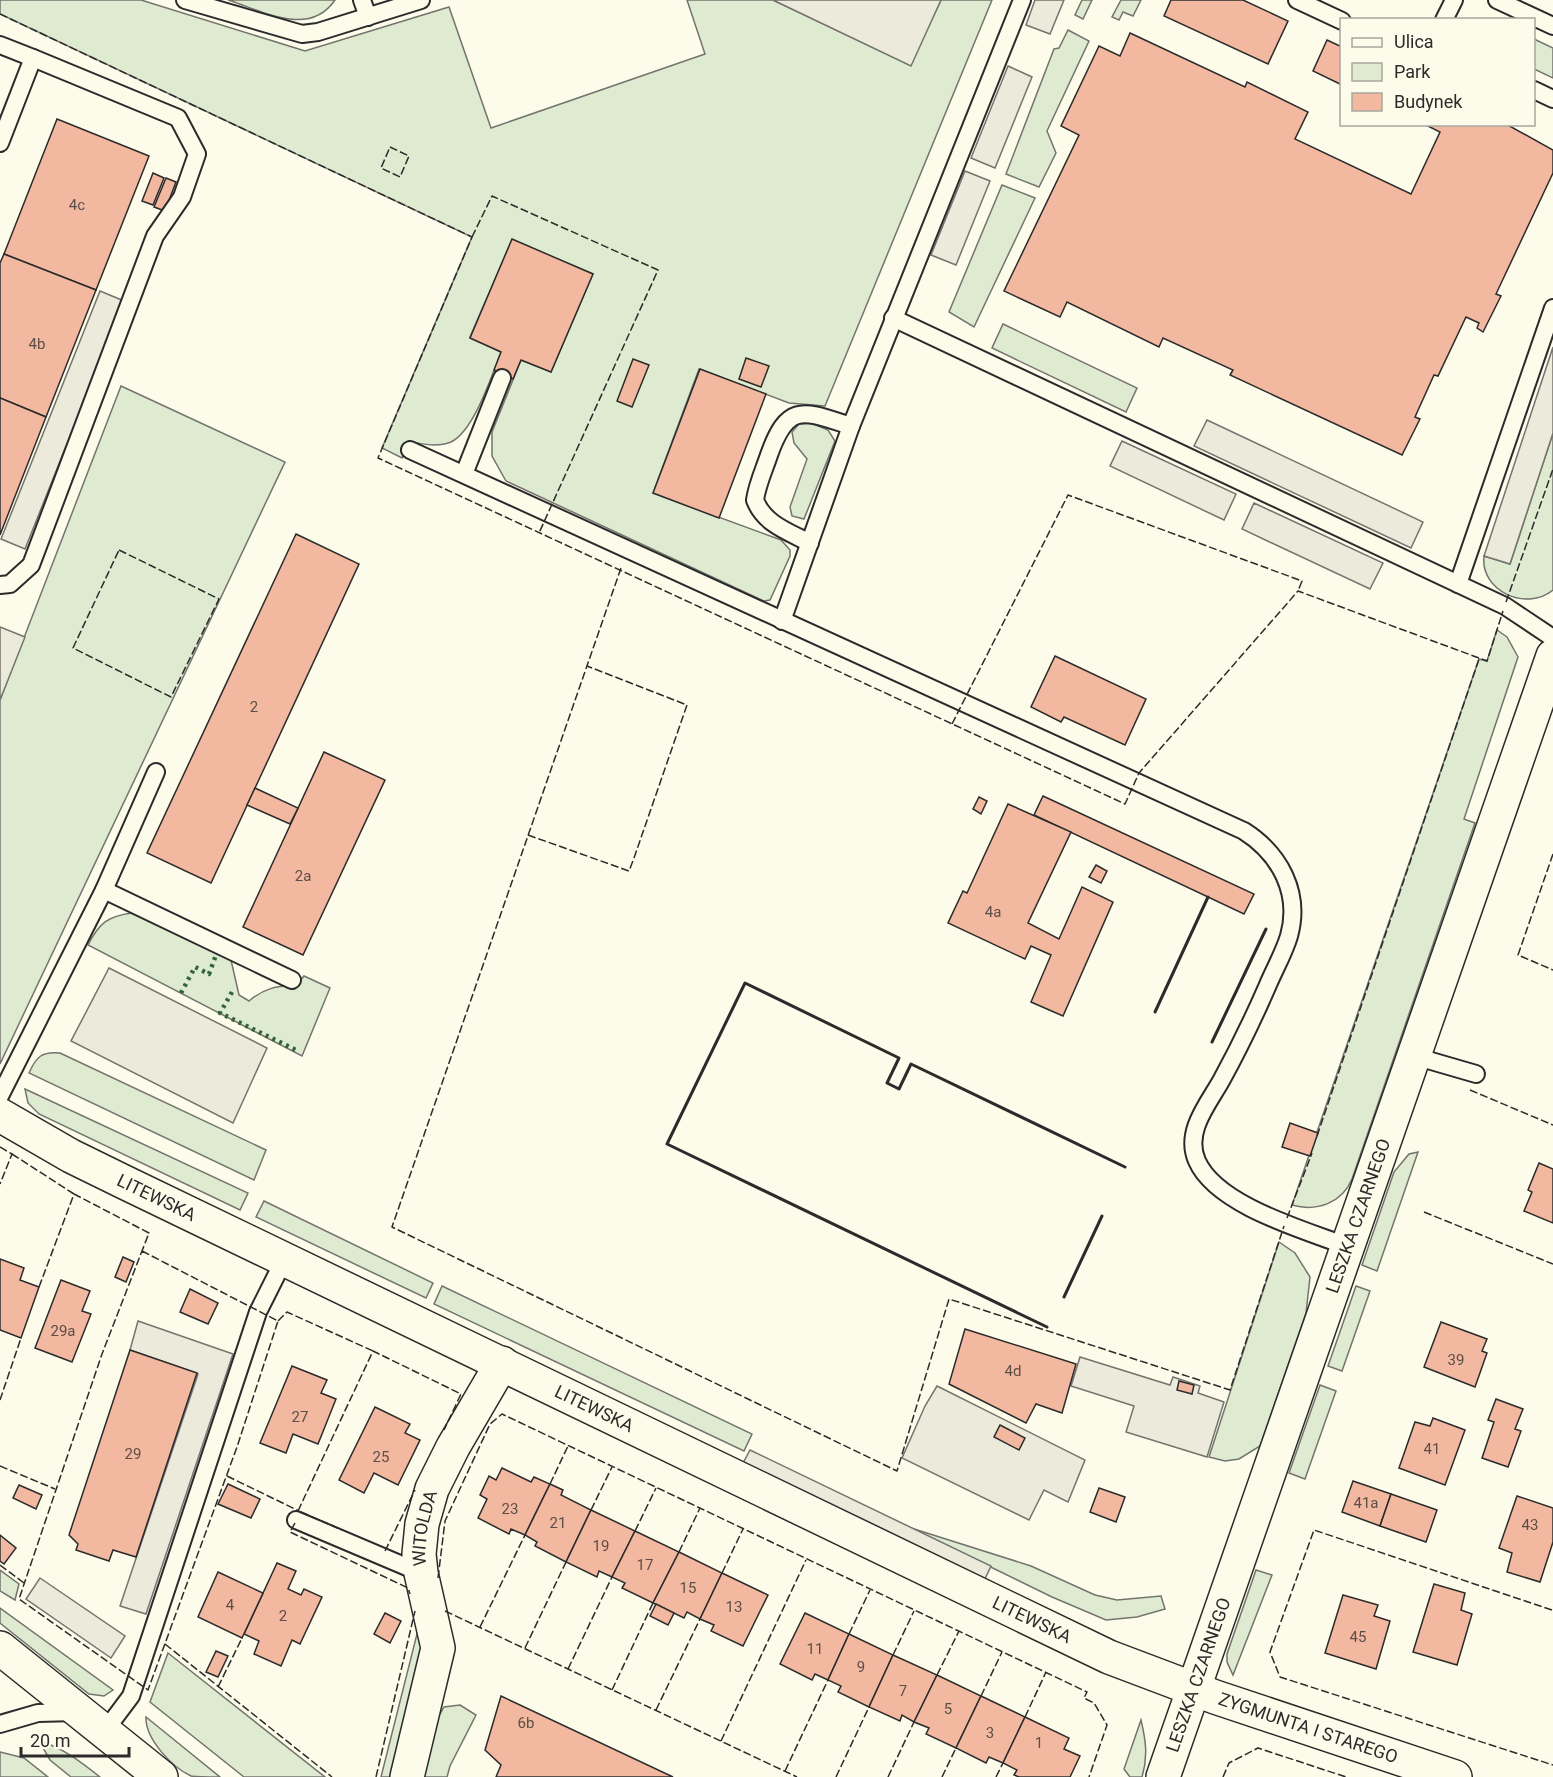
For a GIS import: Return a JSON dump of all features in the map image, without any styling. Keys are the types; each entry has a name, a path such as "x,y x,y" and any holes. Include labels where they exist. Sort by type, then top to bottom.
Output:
{"street":[{"name":"LESZKA CZARNEGO","path":"1162,1777 1553,656"},
{"name":"LITEWSKA","path":"0,1115 77,1159 1109,1657 1194,1689"},
{"name":"WITOLDA","path":"407,1777 438,1647 421,1573 419,1554 422,1524 432,1490 453,1447 502,1363"},
{"path":"0,1648 161,1777"},
{"name":"ZYGMUNTA I STAREGO","path":"1194,1689 1455,1777"}],"lane":[{"path":"185,0 302,34 318,32 421,0"},
{"path":"362,0 368,16"},
{"path":"782,621 851,426 1022,0"},
{"path":"1297,0 1340,21"},
{"path":"1445,18 1454,0"},
{"path":"1497,0 1553,26"},
{"path":"0,45 178,118 197,154 182,197 155,236 31,565 10,584 0,585"},
{"path":"0,143 33,58"},
{"path":"1535,91 1553,99"},
{"path":"1458,584 1553,308"},
{"path":"893,318 1505,606 1553,638"},
{"path":"464,474 502,378"},
{"path":"810,543 771,522 755,500 776,435 785,422 797,415 816,415 851,426"},
{"path":"410,450 1244,831 1272,853 1281,867 1292,903 1293,920 1288,939 1245,1038 1196,1124 1194,1150 1204,1171 1217,1186 1236,1200 1348,1247"},
{"path":"0,1096 104,890 156,772"},
{"path":"104,890 292,980"},
{"path":"1414,1056 1476,1074"},
{"path":"0,1724 38,1713 92,1722 131,1696 258,1312 284,1260"},
{"path":"296,1520 421,1573"}],"green space":[{"path":"0,0 141,0 305,51 449,7 491,128 705,54 687,0 773,0 910,65 941,0 992,0 825,406 789,403 699,369 653,493 781,540 790,550 790,556 770,600 764,601 506,481 492,456 492,432 521,360 551,372 593,274 512,240 470,337 501,352 475,415 459,436 451,442 430,445 409,441 402,458 382,448 472,237 0,14"},
{"path":"228,0 335,0 324,11 312,18 299,20 270,15"},
{"path":"1082,0 1092,0 1083,19 1075,15"},
{"path":"1121,0 1141,0 1133,16 1123,12 1119,20 1112,17"},
{"path":"1068,30 1089,41 1047,131 1056,153 1039,187 1006,174 1054,49 1059,48"},
{"path":"1535,39 1553,48 1553,78 1535,69"},
{"path":"1002,185 1035,198 974,327 949,312"},
{"path":"1003,324 1137,388 1126,412 992,348"},
{"path":"121,386 285,462 0,1064 0,700"},
{"path":"811,423 828,430 835,441 804,519 792,516 790,507 807,459 794,443 792,432 799,424"},
{"path":"1553,433 1553,590 1530,599 1518,598 1497,588 1489,579 1484,556 1510,564"},
{"path":"1497,630 1507,637 1518,657 1464,819 1475,823 1352,1179 1342,1194 1328,1204 1311,1207 1292,1205 1479,659 1487,661"},
{"path":"132,913 231,960 239,995 249,1001 271,989 296,986 304,976 330,988 302,1056 88,945 96,931 105,922 117,916"},
{"path":"60,1053 266,1150 254,1180 29,1073 40,1056"},
{"path":"25,1089 248,1193 240,1210 39,1114 28,1103"},
{"path":"1418,1152 1377,1271 1362,1265 1394,1172 1409,1154"},
{"path":"264,1201 433,1283 426,1298 256,1217"},
{"path":"1279,1242 1295,1253 1310,1277 1306,1313 1260,1446 1239,1459 1225,1461 1209,1457"},
{"path":"442,1286 752,1434 744,1451 434,1304"},
{"path":"1356,1286 1370,1291 1342,1371 1328,1366"},
{"path":"1320,1385 1336,1391 1305,1479 1289,1473"},
{"path":"911,1528 1031,1566 1095,1595 1117,1600 1161,1596 1165,1609 1137,1617 1106,1620 1052,1597"},
{"path":"0,1570 19,1584 15,1600 0,1591"},
{"path":"1256,1570 1272,1575 1233,1675 1227,1662 1227,1654"},
{"path":"0,1608 113,1690 104,1696 89,1694 0,1623"},
{"path":"421,1618 425,1631 393,1777 381,1777"},
{"path":"168,1653 325,1777 244,1777 150,1702"},
{"path":"460,1705 476,1715 450,1766 447,1777 418,1777 436,1721 444,1707"},
{"path":"146,1717 220,1777 191,1776 176,1766 155,1743"},
{"path":"1141,1720 1146,1749 1144,1770 1142,1777 1130,1777 1124,1769"},
{"path":"39,1741 63,1751 100,1777 71,1777 50,1760"},
{"path":"0,1752 24,1758 48,1777 0,1777"}],"shaded area":[{"path":"773,0 941,0 911,66"},
{"path":"1035,0 1064,0 1050,34 1026,25"},
{"path":"1008,66 1032,77 995,168 971,158"},
{"path":"965,171 990,181 956,265 931,255"},
{"path":"100,291 124,301 25,549 1,539"},
{"path":"1553,347 1553,433 1510,564 1484,556"},
{"path":"1207,420 1423,522 1411,548 1194,446"},
{"path":"1122,441 1236,494 1224,520 1110,466"},
{"path":"1254,503 1383,563 1370,589 1242,529"},
{"path":"0,627 25,637 0,700"},
{"path":"109,968 267,1048 233,1123 71,1041"},
{"path":"138,1321 233,1354 146,1614 120,1606 198,1374 130,1350"},
{"path":"1080,1357 1170,1385 1173,1377 1200,1386 1198,1393 1224,1402 1207,1457 1126,1432 1134,1406 1071,1386"},
{"path":"937,1386 1085,1460 1068,1502 1044,1490 1029,1520 902,1458 925,1406"},
{"path":"750,1450 991,1566 983,1583 741,1467"},
{"path":"40,1578 125,1636 111,1658 26,1599"}],"building":[{"path":"1171,0 1243,0 1288,21 1268,64 1164,16"},
{"path":"1130,33 1245,87 1247,82 1308,112 1295,139 1411,194 1440,132 1428,126 1510,126 1553,150 1553,173 1496,294 1501,296 1483,332 1477,328 1479,323 1466,317 1438,376 1434,375 1415,417 1420,419 1402,455 1230,375 1233,370 1163,338 1159,347 1067,302 1060,317 1004,291 1079,135 1061,126 1099,46 1120,56"},
{"path":"1327,40 1340,46 1340,84 1313,71"},
{"path":"57,119 149,156 96,290 4,254"},
{"path":"153,173 164,178 153,205 142,201"},
{"path":"166,178 176,182 165,211 154,207"},
{"path":"512,239 593,274 551,372 521,360 513,379 494,370 501,352 470,338"},
{"path":"4,254 96,290 46,417 0,398 0,263"},
{"path":"746,358 769,366 761,387 739,379"},
{"path":"633,359 649,365 632,407 617,401"},
{"path":"700,369 766,394 719,518 653,493"},
{"path":"0,398 46,417 0,535"},
{"path":"296,534 359,564 211,883 147,853"},
{"path":"1055,656 1146,699 1125,745 1064,717 1061,722 1031,707"},
{"path":"324,752 385,780 303,955 243,927"},
{"path":"255,788 298,808 290,824 247,805"},
{"path":"1043,796 1254,894 1244,914 1034,815"},
{"path":"979,797 987,801 981,814 973,809"},
{"path":"1008,804 1071,832 1028,923 1059,939 1082,887 1113,902 1063,1016 1031,1002 1051,955 1031,946 1025,959 948,923 963,891 967,893"},
{"path":"1096,865 1107,871 1101,883 1089,877"},
{"path":"1290,1123 1318,1133 1310,1156 1282,1147"},
{"path":"1539,1163 1553,1169 1553,1223 1524,1211 1532,1192 1528,1190"},
{"path":"123,1257 134,1262 126,1282 115,1277"},
{"path":"0,1259 24,1268 20,1280 39,1287 21,1338 0,1330"},
{"path":"61,1280 90,1291 82,1311 91,1314 72,1362 35,1348"},
{"path":"190,1289 218,1303 208,1324 180,1312"},
{"path":"1441,1322 1487,1339 1482,1351 1487,1353 1475,1387 1424,1367"},
{"path":"965,1329 1076,1364 1062,1413 1036,1404 1026,1423 949,1384"},
{"path":"130,1350 197,1373 136,1557 113,1550 109,1561 76,1550 78,1544 69,1535"},
{"path":"292,1366 327,1380 321,1393 336,1399 318,1444 293,1434 286,1453 260,1443"},
{"path":"1179,1381 1194,1385 1192,1394 1177,1390"},
{"path":"1496,1399 1523,1409 1515,1429 1521,1431 1508,1467 1482,1458 1494,1422 1488,1420"},
{"path":"375,1407 410,1424 405,1433 420,1440 398,1485 374,1473 364,1493 339,1480"},
{"path":"1433,1418 1465,1430 1445,1485 1399,1468 1415,1422 1430,1426"},
{"path":"1000,1425 1025,1438 1019,1450 994,1437"},
{"path":"502,1468 531,1482 534,1477 550,1484 525,1535 511,1529 509,1534 478,1518 487,1499 480,1495 489,1476 496,1480"},
{"path":"1353,1481 1391,1494 1380,1526 1342,1512"},
{"path":"228,1484 260,1499 251,1518 218,1504"},
{"path":"550,1484 563,1490 561,1495 591,1510 566,1562 535,1546 537,1542 525,1535"},
{"path":"19,1485 42,1495 36,1509 13,1498"},
{"path":"1099,1488 1125,1497 1116,1522 1090,1512"},
{"path":"1391,1494 1437,1510 1426,1542 1380,1526"},
{"path":"1517,1496 1553,1508 1553,1542 1540,1582 1507,1572 1512,1553 1499,1548"},
{"path":"591,1510 635,1531 612,1577 599,1571 597,1577 566,1562"},
{"path":"635,1531 679,1552 653,1603 622,1588 625,1583 612,1577"},
{"path":"0,1535 16,1548 4,1564 0,1561"},
{"path":"679,1552 722,1573 700,1619 687,1612 684,1618 653,1603"},
{"path":"277,1563 296,1571 288,1589 301,1595 304,1589 322,1597 300,1644 292,1640 281,1666 254,1654 259,1641 244,1634"},
{"path":"218,1572 263,1593 242,1638 198,1617"},
{"path":"722,1573 768,1595 743,1646 711,1631 714,1625 700,1619"},
{"path":"1434,1584 1465,1593 1461,1610 1472,1614 1457,1665 1413,1652"},
{"path":"1343,1595 1378,1605 1374,1616 1390,1621 1376,1669 1325,1653"},
{"path":"656,1604 674,1613 668,1625 650,1616"},
{"path":"385,1613 401,1621 390,1643 374,1634"},
{"path":"805,1613 849,1634 828,1680 815,1674 812,1680 780,1664"},
{"path":"849,1634 893,1655 869,1707 838,1692 841,1686 828,1680"},
{"path":"216,1651 228,1656 218,1677 206,1672"},
{"path":"893,1655 937,1675 914,1722 902,1715 900,1721 869,1707"},
{"path":"937,1675 981,1696 956,1748 926,1734 929,1728 914,1722"},
{"path":"501,1696 673,1777 496,1777 501,1765 485,1750"},
{"path":"981,1696 1025,1717 1003,1763 989,1757 986,1763 956,1748"},
{"path":"1025,1717 1069,1738 1064,1749 1080,1756 1070,1777 1019,1777 1014,1775 1017,1770 1003,1763"}],"hedge":[{"path":"181,993 195,967 209,974 216,955"},
{"path":"232,992 220,1013 298,1051"}],"fence":[{"path":"0,14 472,237 378,458 1125,804 1139,773 1298,591 1487,661 1503,611"},
{"path":"390,147 409,156 400,177 381,168 390,147"},
{"path":"472,237 492,196 658,270 539,533"},
{"path":"1506,602 1553,469"},
{"path":"952,724 1068,495 1302,581 1298,591"},
{"path":"119,550 219,599 171,697 73,648 119,550"},
{"path":"621,568 392,1227 897,1471 949,1299 1230,1390 1284,1226"},
{"path":"1317,1136 1479,659"},
{"path":"528,835 629,871 634,858 687,705 587,666"},
{"path":"1553,854 1518,955 1553,970"},
{"path":"1470,1090 1553,1125"},
{"path":"0,1147 12,1154 0,1184"},
{"path":"1287,1218 1312,1153"},
{"path":"12,1154 74,1194"},
{"path":"39,1287 74,1194 149,1233 142,1251"},
{"path":"1424,1212 1553,1264"},
{"path":"142,1251 278,1321 237,1447 148,1690 19,1599 102,1354 142,1251"},
{"path":"278,1321 287,1312 373,1351"},
{"path":"0,1400 21,1338"},
{"path":"298,1511 373,1351 461,1394 444,1430"},
{"path":"438,1578 445,1521 490,1424 502,1414 1087,1692 1084,1698 1094,1703 1107,1725 1089,1777"},
{"path":"550,1484 568,1446"},
{"path":"0,1466 55,1489"},
{"path":"591,1510 612,1467"},
{"path":"227,1476 299,1511"},
{"path":"635,1531 656,1488"},
{"path":"385,1551 415,1490"},
{"path":"679,1552 700,1508"},
{"path":"301,1512 342,1530"},
{"path":"295,1523 290,1532 408,1588 410,1594"},
{"path":"722,1573 743,1529"},
{"path":"1552,1610 1314,1530 1270,1652 1280,1677 1553,1765"},
{"path":"480,1627 525,1535"},
{"path":"721,1741 806,1560"},
{"path":"525,1648 566,1562"},
{"path":"0,1565 24,1583"},
{"path":"568,1669 612,1577"},
{"path":"849,1634 870,1590"},
{"path":"612,1690 653,1603"},
{"path":"376,1777 415,1611"},
{"path":"445,1611 797,1777"},
{"path":"893,1655 914,1611"},
{"path":"656,1710 700,1619"},
{"path":"937,1675 959,1631"},
{"path":"218,1687 242,1638"},
{"path":"165,1644 332,1777"},
{"path":"981,1696 1002,1652"},
{"path":"1025,1717 1046,1672"},
{"path":"785,1771 828,1680"},
{"path":"836,1777 869,1707"},
{"path":"888,1777 914,1722"},
{"path":"942,1777 956,1748"},
{"path":"1223,1777 1229,1763 1258,1748 1346,1777"},
{"path":"996,1777 1003,1763"}],"wall":[{"path":"1155,1012 1208,897"},
{"path":"1212,1042 1266,929"},
{"path":"1047,1327 667,1144 745,983 899,1058 887,1083 899,1089 911,1064 1125,1167"},
{"path":"1064,1297 1102,1216"}]}
